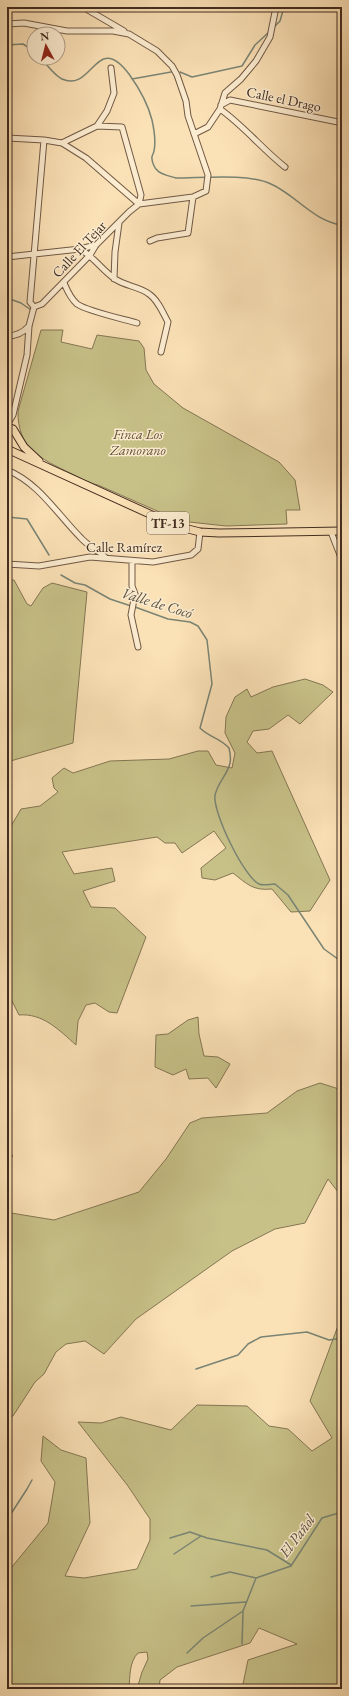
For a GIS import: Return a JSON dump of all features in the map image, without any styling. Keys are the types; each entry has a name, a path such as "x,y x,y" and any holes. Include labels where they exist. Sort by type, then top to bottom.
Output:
{"main road":[{"name":"TF-13","path":"7,426 13,429 35,458 49,468"},
{"name":"TF-13","path":"7,449 16,444 17,436"},
{"name":"TF-13","path":"7,449 176,526 200,532 342,531"}],"street":[{"path":"7,138 44,140 62,143 94,165 139,204 193,197 206,191 208,174 188,116 186,101 177,75 172,66 157,52 88,10 88,7"},
{"path":"194,134 208,127 221,107 225,93 241,79 256,60 270,37 276,7"},
{"path":"7,24 24,23 67,31 113,31 129,34"},
{"path":"97,126 107,111 114,93 111,68"},
{"name":"Calle el Drago","path":"221,107 230,100 330,121 342,122"},
{"path":"221,107 270,155 285,167"},
{"path":"62,143 97,126 122,127 141,195 139,204"},
{"path":"7,426 13,415 27,355 29,326 34,307 30,302 44,140"},
{"path":"150,241 157,238 188,233 193,197"},
{"name":"Calle El Tejar","path":"34,307 42,304 64,283 90,255 96,245 139,204"},
{"path":"114,278 115,252 119,223"},
{"path":"7,257 80,249 96,245"},
{"path":"80,249 90,255 114,278 125,285 148,293 157,303 168,322 161,352"},
{"path":"64,283 69,295 77,304 136,323"},
{"path":"7,336 13,336 24,331 29,326"},
{"path":"13,415 17,436"},
{"path":"7,470 18,474 31,483 82,540 95,548 105,557"},
{"name":"Calle Ramírez","path":"7,564 39,566 90,557 153,562 192,555 198,549 200,532"},
{"path":"331,532 342,560"},
{"path":"132,561 132,586 135,594 131,615 138,647"}],"green space":[{"name":"Finca Los Zamorano","path":"41,330 63,330 61,342 92,349 97,335 139,341 144,348 146,370 154,384 183,408 279,462 295,480 300,510 286,510 287,524 226,526 180,521 87,481 59,468 41,457 26,443 19,424 18,411"},
{"path":"7,580 14,580 27,604 31,606 43,588 52,583 87,592 73,743 7,762"},
{"path":"305,679 323,685 333,692 300,724 288,715 269,729 253,731 247,742 257,753 272,751 330,880 310,911 291,912 272,889 255,888 233,873 215,880 202,878 201,868 226,848 214,831 182,853 175,843 165,843 157,837 62,852 74,874 112,868 115,881 83,891 91,907 115,908 146,937 117,1013 109,1012 95,1003 86,1005 78,1021 76,1045 57,1028 43,1020 28,1015 19,1015 7,991 7,833 21,809 40,806 58,792 54,788 52,778 64,768 73,773 110,761 169,759 198,751 208,751 216,765 232,768 235,753 225,733 226,717 235,697 247,689 251,697 273,687"},
{"path":"198,1017 199,1034 204,1056 218,1057 230,1064 216,1088 208,1078 189,1079 186,1069 173,1075 155,1067 156,1035 168,1034 188,1020"},
{"path":"320,1083 342,1090 342,1197 328,1179 305,1223 275,1229 232,1251 136,1319 104,1354 85,1341 66,1344 56,1352 44,1374 35,1382 13,1416 7,1419 7,1183 11,1189 11,1213 54,1220 139,1192 166,1159 190,1123 202,1118 267,1113 297,1091"},
{"path":"342,1315 342,1689 242,1689 248,1660 297,1644 259,1628 250,1643 177,1667 160,1680 159,1689 137,1689 148,1659 147,1652 138,1653 133,1661 130,1670 129,1689 7,1689 7,1573 48,1523 55,1482 41,1461 43,1436 61,1450 86,1458 90,1523 65,1576 84,1578 137,1569 150,1540 150,1519 128,1486 78,1422 101,1423 121,1417 171,1430 197,1405 247,1406 269,1426 288,1429 312,1451 332,1438 310,1401"}],"waterway":[{"path":"273,28 280,21 284,7"},
{"path":"180,72 192,77 242,66 255,45 269,32"},
{"path":"7,45 23,44 26,46"},
{"path":"48,66 62,79 72,81 81,78 101,60 109,58 118,62 133,79 148,108 152,120 155,147 152,160 155,168 159,172 176,178 238,177 261,181 271,184 289,194 313,213 322,218 332,223 342,225"},
{"path":"132,79 171,72"},
{"path":"7,298 21,303 31,310"},
{"name":"Valle de Cocó","path":"7,517 27,519 49,555"},
{"name":"Valle de Cocó","path":"61,575 75,583 85,585 110,599 131,606"},
{"name":"Valle de Cocó","path":"135,607 168,619 190,622 198,626 207,640 212,684 200,728 229,748 229,767 217,788 215,796 219,816 224,829 238,858 253,879 261,885 275,884 288,895 324,949 342,962"},
{"name":"Valle de Cocó","path":"196,1369 238,1355 248,1344 261,1337 307,1332 329,1340 342,1338"},
{"path":"7,1520 32,1480"},
{"name":"El Pañol","path":"187,1653 203,1638 243,1611 256,1578 291,1566 322,1518 342,1512"},
{"path":"170,1538 190,1532 207,1538 267,1550 291,1565"},
{"path":"174,1554 201,1536"},
{"path":"211,1577 230,1572 256,1578"},
{"path":"191,1606 246,1602"},
{"path":"242,1644 243,1612"}]}
